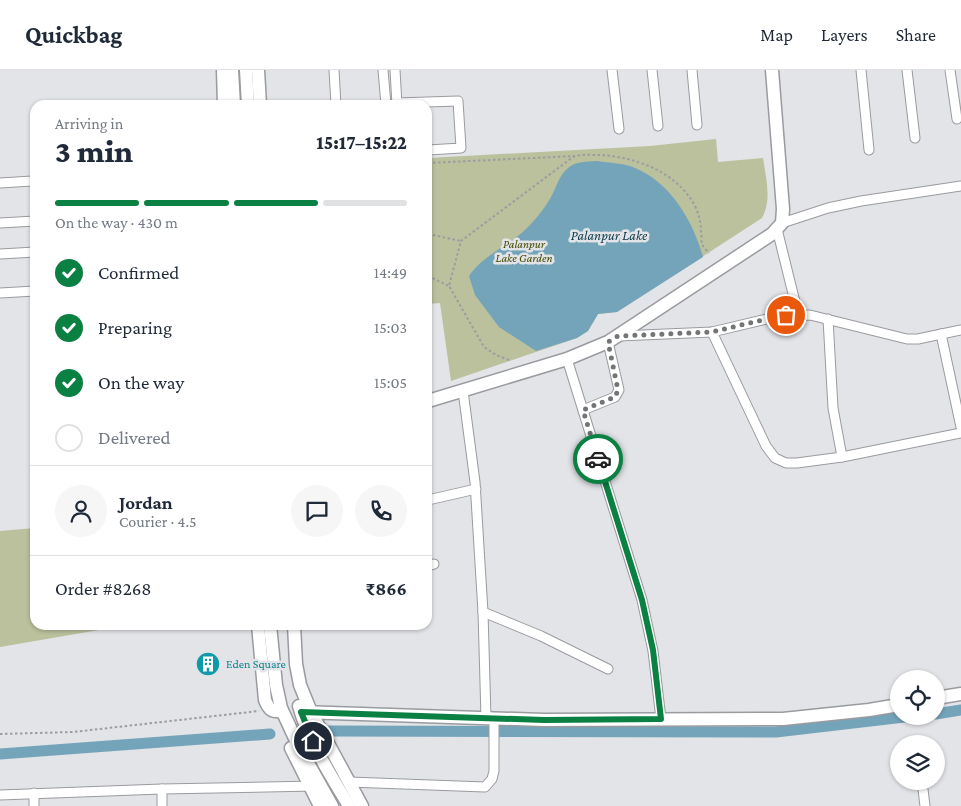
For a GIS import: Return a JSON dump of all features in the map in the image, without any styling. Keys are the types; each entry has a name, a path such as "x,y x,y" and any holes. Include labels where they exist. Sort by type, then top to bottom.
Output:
{"street":[{"path":"223,70 224,100"},
{"path":"232,70 234,100"},
{"path":"246,70 248,100"},
{"path":"258,70 260,100"},
{"path":"334,70 336,100"},
{"path":"383,70 386,100"},
{"path":"395,70 397,100"},
{"path":"612,70 620,129"},
{"path":"652,70 658,126"},
{"path":"692,70 698,125"},
{"path":"772,70 783,209 779,226 798,314"},
{"path":"862,70 869,150"},
{"path":"907,70 915,138"},
{"path":"950,70 957,119"},
{"path":"432,102 458,101 462,148 432,150"},
{"path":"0,183 30,181"},
{"path":"432,400 567,359 613,339 772,234 779,226 828,208 861,201 961,186"},
{"path":"0,223 30,221"},
{"path":"0,254 30,252"},
{"path":"0,293 30,291"},
{"path":"613,339 712,332 775,317 798,314 810,314 907,339 918,339 961,330"},
{"path":"828,319 833,408 842,457"},
{"path":"712,332 766,446 775,458 786,463 842,457 961,433"},
{"path":"941,334 961,427"},
{"path":"583,410 618,394 613,339"},
{"path":"567,359 642,600 653,650 661,719"},
{"path":"349,782 485,787 492,779 494,771 494,741 483,612 476,489 463,391"},
{"path":"432,499 476,489"},
{"path":"483,612 541,636 608,669"},
{"path":"258,630 265,700 292,732 320,806"},
{"path":"270,630 276,685 275,711 314,786 332,806"},
{"path":"287,630 290,673 306,712 362,806"},
{"path":"294,630 296,664 306,712 306,728 349,806"},
{"path":"945,697 961,694"},
{"path":"306,712 491,720 783,719 890,706"},
{"path":"292,732 306,728"},
{"path":"299,747 313,741"},
{"path":"0,795 314,786"},
{"path":"162,789 162,806"},
{"path":"923,790 924,806"},
{"path":"34,793 34,806"}],"path":[{"path":"432,162 577,156 606,156 635,161 672,179 684,190 694,205 700,219 702,244 709,253"},
{"path":"449,286 461,241 573,157 577,156"},
{"path":"432,235 461,241"},
{"path":"432,278 449,286 484,348 509,360"},
{"path":"0,734 73,732 275,711"}],"green space":[{"name":"Palanpur Lake Garden","path":"716,139 718,162 763,158 768,196 762,218 617,312 598,314 588,331 577,338 451,381 440,303 432,304 432,158 650,146"},
{"path":"30,528 30,630 99,630 0,647 0,531"}],"water":[{"name":"Palanpur Lake","path":"597,161 631,166 659,183 670,193 687,217 703,257 617,312 598,314 588,331 577,338 536,351 499,327 475,295 469,276 481,262 520,234 534,221 568,168 578,163"}],"waterway":[{"path":"945,713 961,710"},
{"path":"328,731 776,732 890,719"},
{"path":"0,754 270,734"}],"way so far":[{"path":"598,459 583,410 618,394 608,342 618,336 712,332 786,315"}],"place":[{"name":"Eden Square","path":"208,664"}],"route":[{"path":"313,741 301,712 544,720 661,719 653,650 642,600 598,459"}]}
